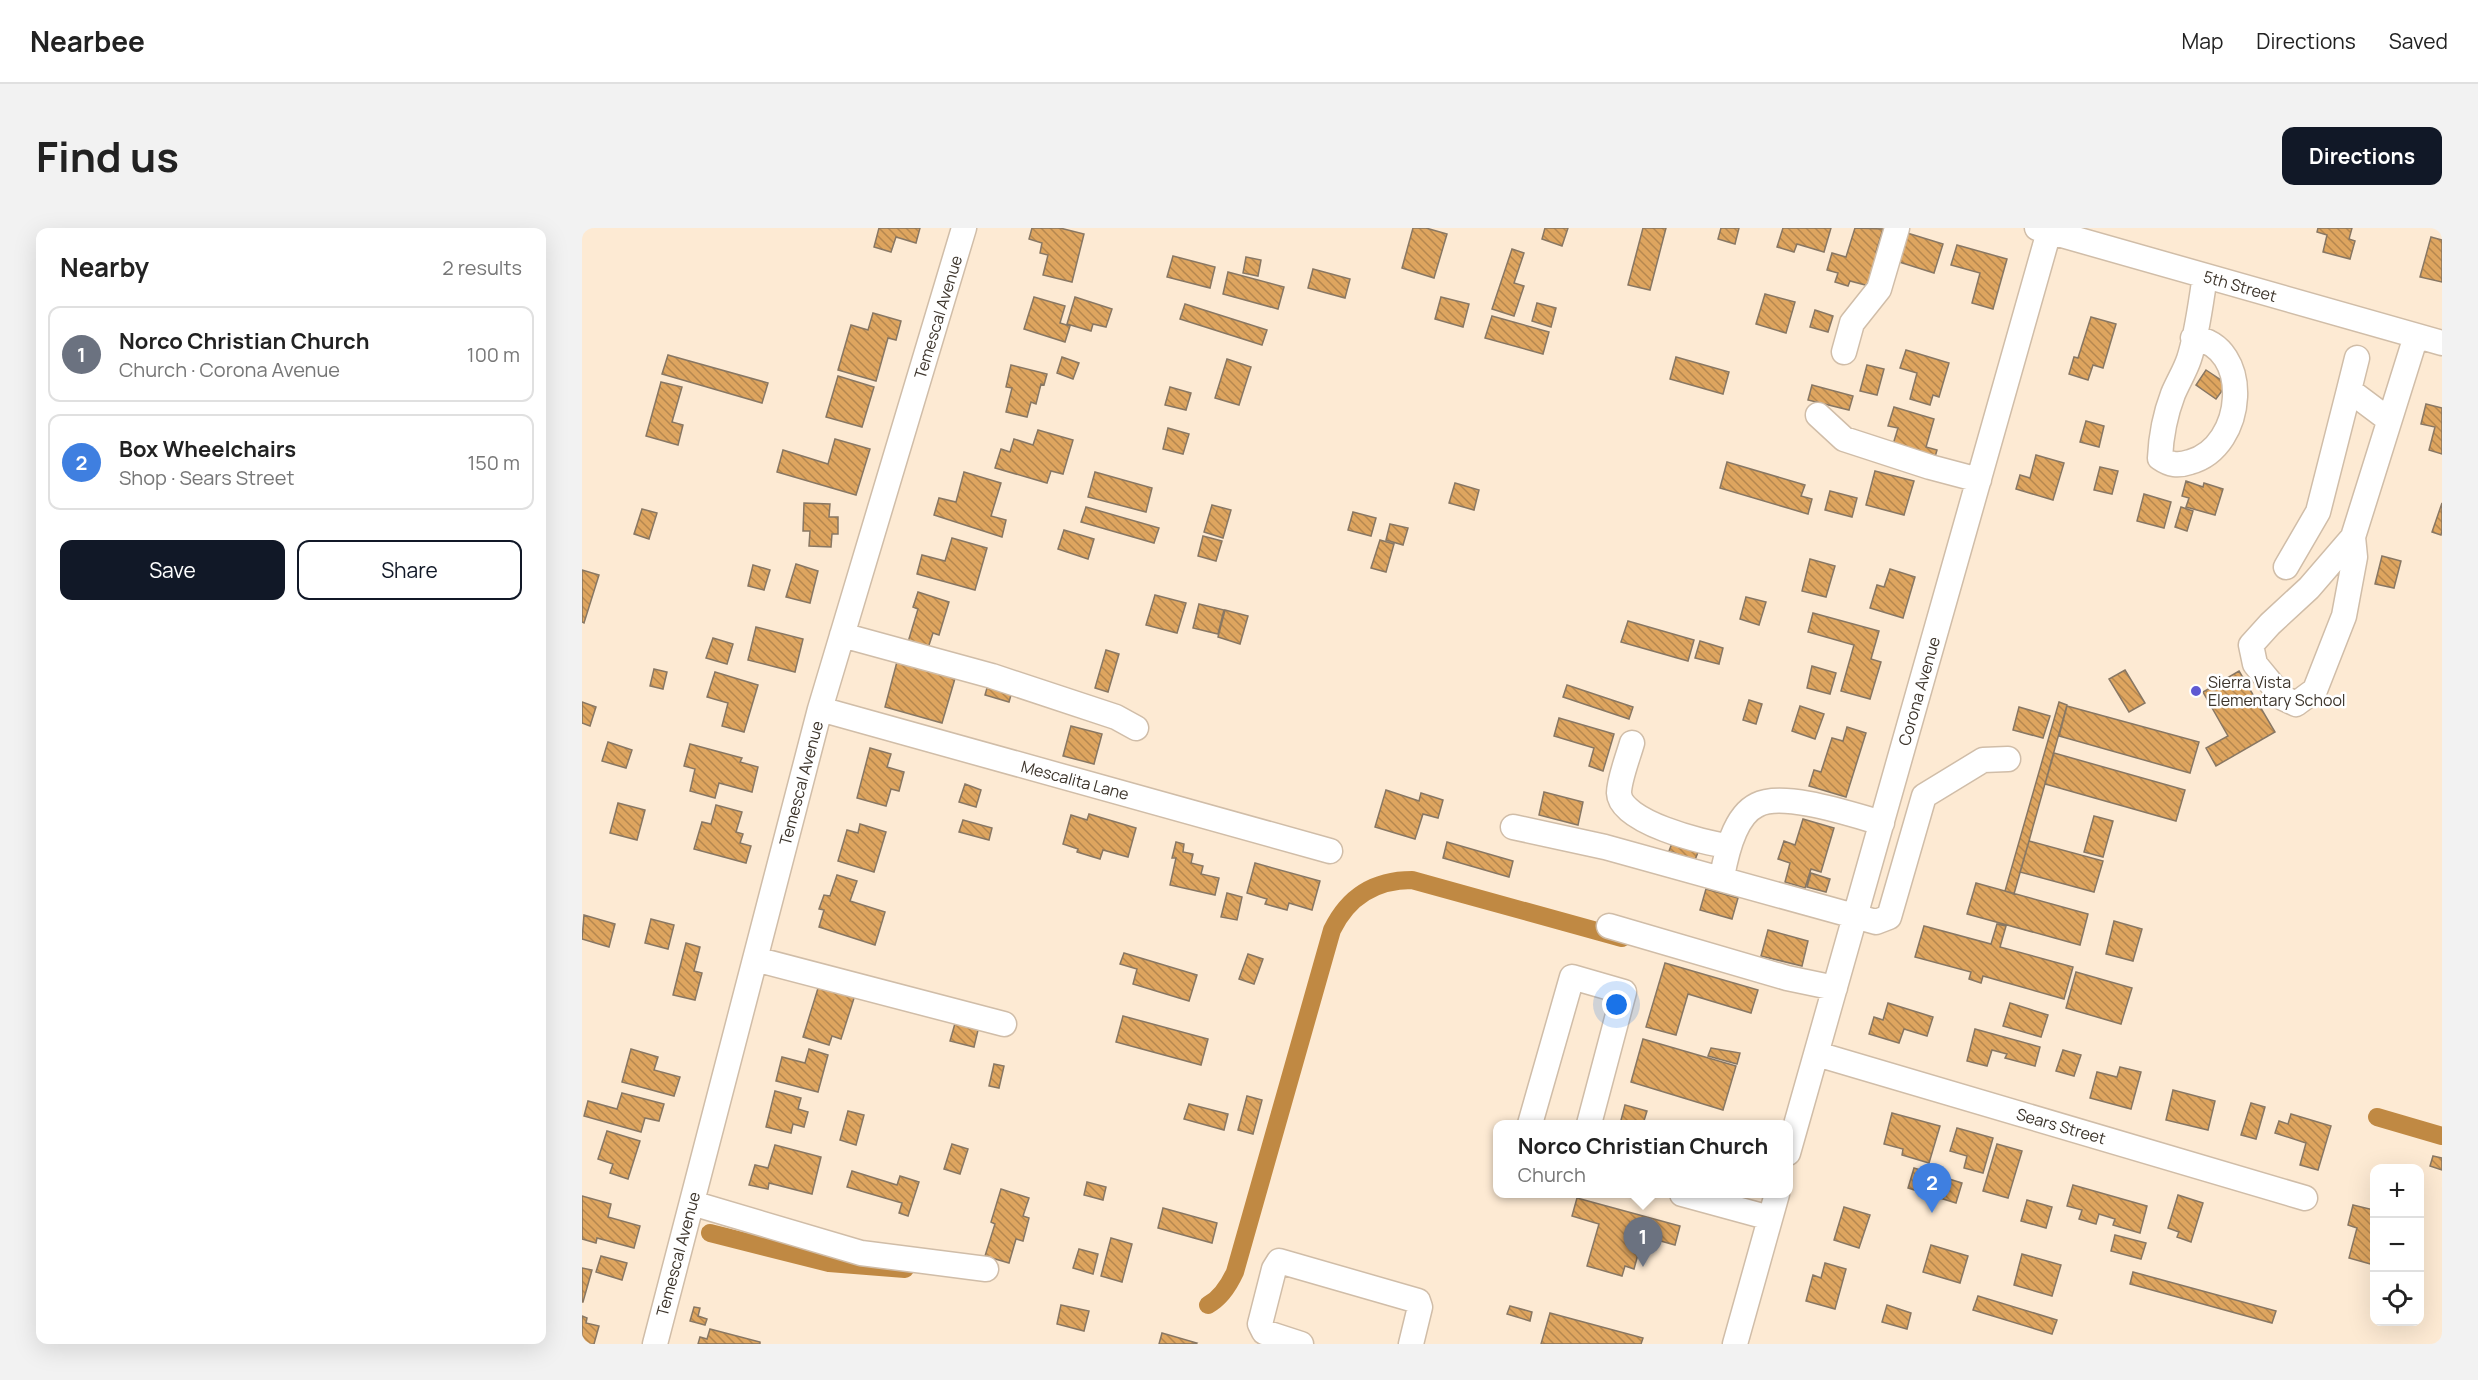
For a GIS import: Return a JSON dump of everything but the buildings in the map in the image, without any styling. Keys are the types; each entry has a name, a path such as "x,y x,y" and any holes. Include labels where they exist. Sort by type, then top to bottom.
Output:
{"street":[{"name":"Temescal Avenue","path":"655,1344 820,710 964,228"},
{"path":"1844,352 1852,323 1879,289 1897,228"},
{"name":"5th Street","path":"2045,229 2442,344"},
{"name":"Corona Avenue","path":"1793,1136 1979,480 2045,229"},
{"path":"2193,338 2203,339 2215,346 2232,368 2235,390 2234,409 2222,441 2210,454 2179,465 2167,463 2160,458 2161,435 2173,394 2189,358 2205,276"},
{"path":"2353,537 2309,588 2251,645 2255,664 2283,698 2296,704 2315,690 2344,616 2355,557 2353,537 2416,336"},
{"path":"2286,567 2318,512 2357,358"},
{"path":"2349,390 2389,420"},
{"path":"1818,415 1844,439 1930,467 1979,480"},
{"path":"842,635 981,672 1086,707 1136,728"},
{"name":"Mescalita Lane","path":"820,710 1330,851"},
{"path":"1632,743 1619,792 1621,802 1634,816 1706,843 1728,846"},
{"path":"1513,827 1605,847 1722,877 1876,921 1889,917 1924,796 1983,760 2008,759"},
{"path":"1892,787 1924,796"},
{"path":"1722,877 1728,846 1740,822 1756,805 1785,800 1882,823"},
{"path":"1609,926 1787,978 1835,988"},
{"path":"755,958 1004,1024"},
{"path":"1531,1120 1572,977 1624,992 1590,1120"},
{"name":"Sears Street","path":"1817,1053 2305,1198"},
{"path":"1697,1198 1770,1218"},
{"path":"1735,1344 1776,1198"},
{"path":"692,1203 861,1254 986,1269"},
{"path":"1301,1344 1263,1332 1260,1324 1274,1269 1279,1261 1418,1301 1420,1307 1411,1344"}],"waterway":[{"path":"1208,1305 1224,1291 1235,1272 1332,930 1346,908 1355,900 1364,893 1386,883 1412,880 1622,938"},
{"path":"2377,1117 2442,1136"},
{"path":"710,1233 829,1263 905,1269"}],"place":[{"name":"Sierra Vista Elementary School","path":"2196,691"},
{"name":"Box Wheelchairs","path":"1932,1213"},
{"name":"Norco Christian Church","path":"1643,1267"}]}
